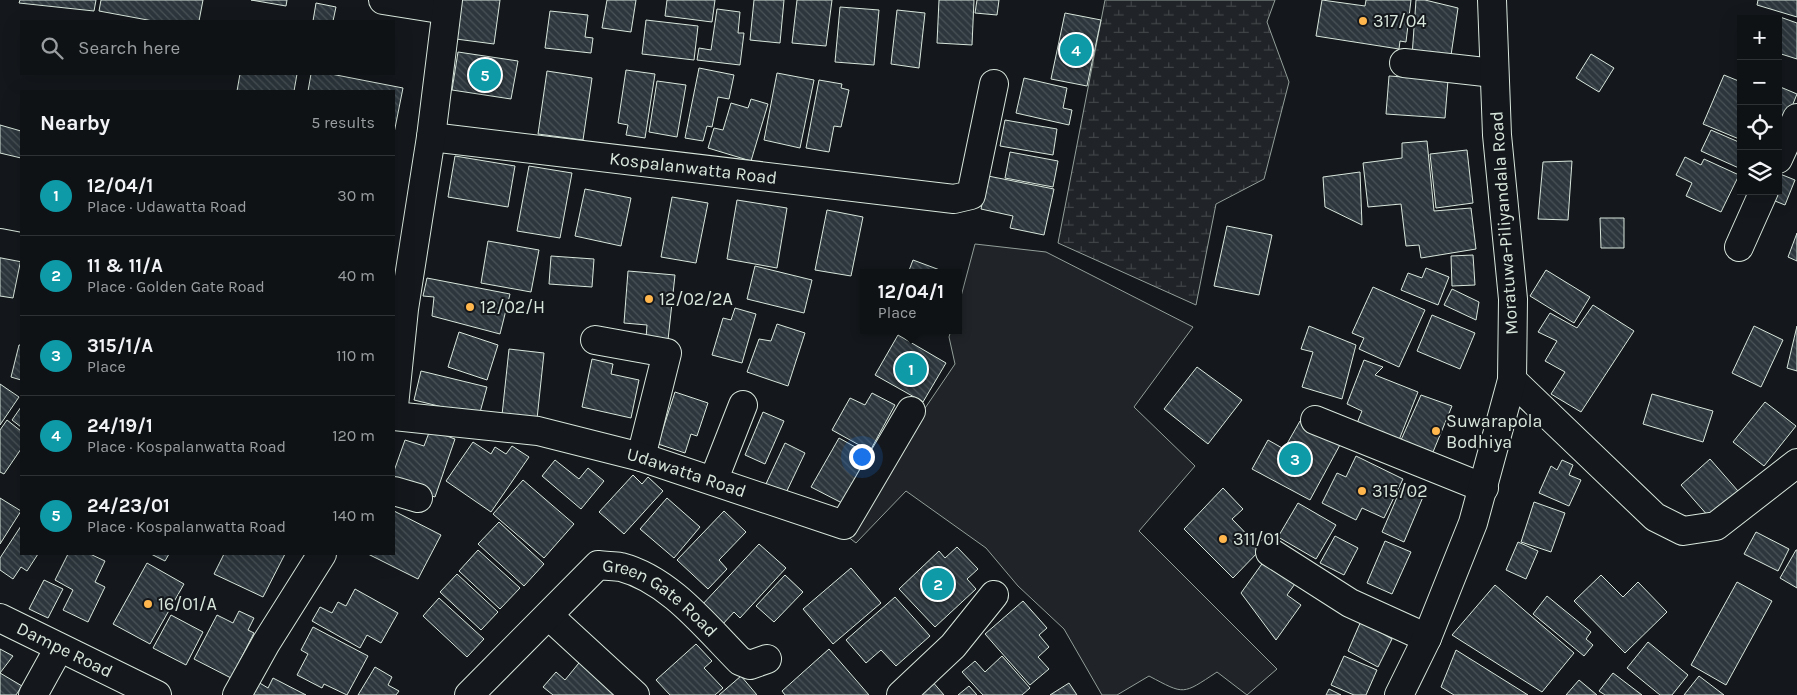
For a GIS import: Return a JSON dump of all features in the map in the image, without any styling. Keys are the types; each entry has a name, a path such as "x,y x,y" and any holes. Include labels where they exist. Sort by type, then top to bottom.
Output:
{"street":[{"path":"383,0 447,5 431,137 399,308 395,386"},
{"name":"Moratuwa-Piliyandala Road","path":"1399,695 1427,638 1474,523 1512,380 1513,299 1498,135 1492,0"},
{"path":"1404,63 1494,73"},
{"name":"Kospalanwatta Road","path":"431,137 954,199 971,194 994,84"},
{"path":"1782,150 1797,118"},
{"path":"1739,247 1762,195"},
{"path":"0,243 20,247"},
{"path":"595,340 667,353 641,456"},
{"path":"1512,380 1655,517 1683,531 1716,526 1797,463"},
{"path":"714,479 743,405"},
{"name":"Udawatta Road","path":"395,416 538,431 641,456 714,479 844,525 911,411"},
{"path":"1315,420 1484,488"},
{"path":"1270,552 1350,603 1427,638"},
{"path":"237,695 266,643 321,555"},
{"name":"Green Gate Road","path":"469,695 549,616 579,582 598,565 622,568 652,581 688,608 740,661 750,665 767,659"},
{"path":"901,695 953,646 994,595"},
{"path":"549,616 635,695"},
{"name":"Dampe Road","path":"0,618 157,695"},
{"path":"33,695 59,648"}],"green space":[{"path":"1105,0 1275,0 1267,22 1289,82 1264,179 1216,204 1196,305 1058,243"},
{"path":"975,244 1046,252 1193,327 1134,407 1195,466 1139,531 1277,669 1247,695 1217,672 1197,685 1183,690 1170,687 1149,676 1117,695 1102,695 1064,629 1018,586 986,548 906,491 856,543 847,536 917,420 955,364 949,337 950,334 962,334 962,293"}],"building":[{"path":"20,0 96,0 94,11 19,3"},
{"path":"101,0 203,0 199,20 148,20 99,11"},
{"path":"251,0 287,0 286,6"},
{"path":"462,0 500,0 494,44 456,39"},
{"path":"607,0 636,0 631,32 602,28"},
{"path":"667,0 715,0 712,22 665,16"},
{"path":"754,0 784,0 780,43 750,40"},
{"path":"797,0 832,0 826,46 792,43"},
{"path":"939,0 974,0 972,45 937,43"},
{"path":"977,0 999,0 997,15 975,13"},
{"name":"317/04","path":"1322,0 1365,6 1366,0 1411,0 1406,42 1400,41 1399,49 1316,36"},
{"path":"1416,0 1425,0 1458,8 1450,62 1412,56"},
{"path":"1758,0 1797,0 1797,17 1757,5"},
{"path":"316,3 336,7 333,20 313,20"},
{"path":"840,7 879,10 874,65 835,62"},
{"path":"717,9 740,12 738,33 744,33 740,65 697,60 699,48 711,50"},
{"path":"897,10 925,13 919,68 891,64"},
{"path":"550,11 588,15 585,37 593,38 591,53 545,48"},
{"path":"1065,13 1101,20 1087,86 1051,79"},
{"path":"1782,18 1797,23 1797,59 1782,54"},
{"path":"646,20 698,26 694,60 642,54"},
{"path":"458,52 518,61 511,99 452,90"},
{"path":"1591,54 1614,68 1599,92 1576,78"},
{"path":"699,68 734,75 729,99 718,97 712,127 707,126 703,141 685,138"},
{"path":"626,70 655,74 645,138 626,135 628,125 618,123"},
{"path":"547,71 592,78 583,140 538,134"},
{"path":"777,73 814,80 800,148 764,140"},
{"path":"240,75 297,75 294,90 237,90"},
{"path":"311,75 336,75 403,88 395,128 395,90 308,90"},
{"path":"1724,75 1737,80 1737,138 1703,124"},
{"path":"1389,76 1448,80 1445,118 1386,114"},
{"path":"1024,78 1067,88 1063,108 1072,110 1069,125 1016,113"},
{"path":"819,80 842,84 841,88 849,90 841,127 834,126 829,152 806,148"},
{"path":"657,81 686,85 677,137 649,132"},
{"path":"1782,88 1797,94 1782,131"},
{"path":"751,99 768,104 751,161 708,148 714,128 723,130 731,103 748,108"},
{"path":"1005,120 1057,129 1053,155 1000,146"},
{"path":"0,125 20,131 20,158 0,153"},
{"path":"1711,130 1737,141 1737,167 1701,151"},
{"path":"1427,141 1434,211 1471,208 1476,249 1421,258 1419,245 1406,246 1401,204 1368,207 1363,163 1402,158 1402,143"},
{"path":"1467,150 1473,203 1436,208 1430,154"},
{"path":"1010,152 1058,161 1053,187 1005,178"},
{"path":"455,156 515,166 508,207 448,197"},
{"path":"1685,157 1701,165 1704,159 1737,174 1737,179 1721,212 1686,196 1692,183 1676,175"},
{"path":"1572,161 1568,220 1538,219 1543,162"},
{"path":"529,166 572,173 560,238 517,231"},
{"path":"1360,172 1362,225 1325,207 1323,177"},
{"path":"1782,175 1795,180 1785,205 1770,199 1772,195 1782,195"},
{"path":"988,176 1054,189 1044,235 1010,228 1013,216 981,209"},
{"path":"585,189 631,198 621,246 575,236"},
{"path":"672,197 708,203 696,263 661,257"},
{"path":"737,200 787,208 777,268 727,259"},
{"path":"827,210 863,217 851,276 815,270"},
{"path":"1600,218 1624,218 1624,248 1601,248"},
{"path":"1227,226 1272,235 1259,295 1214,286"},
{"path":"1797,233 1797,261 1788,257"},
{"path":"488,241 539,250 531,292 481,283"},
{"path":"0,251 20,259 20,264 13,298 0,296"},
{"path":"1473,255 1475,285 1452,286 1451,256"},
{"path":"551,256 594,259 592,287 549,284"},
{"path":"913,260 937,269 910,269"},
{"path":"755,266 812,280 804,313 747,299"},
{"path":"1426,268 1449,277 1438,305 1401,290 1408,273 1422,278"},
{"path":"1546,270 1590,297 1574,323 1530,296"},
{"name":"12/02/2A","path":"628,271 675,275 668,340 646,338 647,325 624,323"},
{"name":"12/02/H","path":"427,278 510,294 500,334 432,316 434,297 423,296"},
{"path":"1373,287 1425,310 1399,367 1359,349 1364,338 1352,333"},
{"path":"1452,289 1479,302 1476,320 1444,305"},
{"path":"1593,305 1634,331 1581,412 1551,394 1565,372 1545,361 1557,341 1538,332 1550,313 1577,328"},
{"path":"735,308 756,314 742,363 712,355 723,318 731,320"},
{"path":"1432,315 1475,333 1460,369 1417,351"},
{"path":"777,324 805,333 788,386 747,372 759,339 771,341"},
{"path":"1309,326 1356,345 1342,399 1302,387 1313,352 1301,349"},
{"path":"1754,326 1783,340 1761,387 1732,373"},
{"path":"1797,326 1797,371 1787,368"},
{"path":"459,332 498,345 487,380 448,367"},
{"path":"898,335 946,363 923,402 875,375"},
{"path":"19,345 20,345 20,380 11,377"},
{"path":"509,349 544,353 537,419 502,415"},
{"path":"592,359 613,364 611,374 639,380 631,418 582,407"},
{"path":"1364,360 1383,367 1375,375 1418,392 1397,445 1355,428 1362,411 1347,404"},
{"path":"1197,367 1242,400 1208,444 1164,409"},
{"path":"421,371 487,387 479,416 414,400"},
{"path":"0,384 19,397 0,425"},
{"path":"675,392 708,403 697,436 691,434 685,453 658,444"},
{"path":"872,393 895,405 870,451 832,430 850,398 865,405"},
{"path":"1652,394 1713,411 1703,442 1643,424"},
{"path":"1421,395 1452,406 1433,452 1401,440"},
{"path":"1765,402 1796,426 1764,466 1733,442"},
{"path":"20,408 20,426 12,420"},
{"path":"763,412 784,421 765,464 745,455"},
{"path":"7,420 20,430 20,450 4,474 0,472 0,430"},
{"path":"1300,421 1341,443 1310,500 1252,469 1268,440 1284,449"},
{"path":"430,430 455,439 435,497 395,483 395,468 405,440 424,446"},
{"path":"839,438 868,454 842,503 811,487"},
{"path":"473,442 491,454 495,447 506,454 512,446 529,457 491,512 446,481"},
{"path":"785,443 805,453 785,495 765,486"},
{"name":"315/02","path":"1356,456 1403,479 1384,518 1362,508 1356,520 1322,503 1337,473 1346,477"},
{"path":"1710,459 1738,491 1709,517 1681,485"},
{"path":"555,460 579,479 588,468 604,481 581,509 542,476"},
{"path":"1562,460 1573,465 1569,475 1581,480 1569,506 1539,493 1551,466 1557,470"},
{"path":"633,475 642,484 648,477 663,491 624,534 599,512"},
{"path":"523,480 574,524 544,558 493,514"},
{"name":"311/01","path":"1223,488 1243,509 1232,519 1261,549 1233,578 1184,529"},
{"path":"1401,488 1423,497 1404,542 1382,532"},
{"path":"0,498 20,510 20,513 0,544"},
{"path":"667,498 700,527 674,558 640,529"},
{"path":"1534,502 1565,513 1551,552 1521,542"},
{"path":"1298,503 1336,525 1316,559 1278,537"},
{"path":"724,511 746,532 719,560 727,569 708,589 677,560"},
{"path":"395,512 441,535 418,579 370,555 395,555"},
{"path":"499,522 544,564 524,586 478,544"},
{"path":"20,528 20,555 37,555 27,571 21,567 13,579 0,570 0,558"},
{"path":"1756,532 1789,549 1778,571 1744,554"},
{"path":"1335,536 1358,548 1344,575 1320,563"},
{"path":"1385,541 1411,552 1392,594 1367,583"},
{"path":"1518,542 1538,551 1526,579 1506,570"},
{"path":"759,544 786,568 740,618 734,612 722,625 701,606"},
{"path":"957,547 978,569 967,579 976,589 935,627 899,589 939,551 945,558"},
{"path":"478,550 520,588 500,609 459,571"},
{"path":"1797,550 1797,588 1780,578"},
{"path":"68,555 92,555 105,561 95,582 105,587 88,622 63,610 73,590 55,580"},
{"path":"153,555 168,555 165,561"},
{"path":"224,555 284,555 263,597 214,574"},
{"path":"1264,561 1297,581 1287,595 1301,605 1276,640 1241,593"},
{"name":"16/01/A","path":"147,563 184,584 150,644 113,624"},
{"path":"851,568 881,603 833,644 803,609"},
{"path":"457,574 498,612 481,630 440,592"},
{"path":"785,575 803,592 774,622 756,606"},
{"path":"1601,575 1623,597 1638,582 1667,612 1625,653 1574,601"},
{"path":"44,580 63,589 48,618 29,609"},
{"path":"1737,582 1772,601 1726,685 1691,665"},
{"path":"1495,585 1574,653 1542,692 1452,635"},
{"path":"355,589 398,613 381,643 367,635 360,648 312,621 320,607 332,613 338,602 346,606"},
{"path":"1547,596 1591,632 1586,639 1593,645 1584,656 1533,614"},
{"path":"895,597 930,636 896,666 881,650 866,663 846,640"},
{"path":"439,598 484,639 467,657 423,616"},
{"path":"1023,601 1047,628 1039,635 1049,647 1038,657 1049,669 1030,685 985,634"},
{"path":"239,611 254,618 248,630 254,633 231,678 194,659 217,615 233,623"},
{"path":"171,615 203,632 186,665 153,648"},
{"path":"1361,621 1392,639 1378,667 1348,651"},
{"path":"313,627 368,656 347,695 324,684 322,688 297,675 308,654 301,650"},
{"path":"1648,642 1688,675 1672,695 1660,695 1627,668"},
{"path":"696,644 712,661 704,668 723,688 715,695 670,695 656,680"},
{"path":"0,649 13,656 0,673"},
{"path":"829,649 869,695 785,695 782,691"},
{"path":"1456,650 1528,695 1454,695 1441,687"},
{"path":"1002,656 1030,688 1022,695 983,695 962,672 975,661 985,672"},
{"path":"1344,656 1377,670 1366,695 1354,695 1331,685"},
{"path":"583,658 623,695 553,695 543,687 556,672 565,680"},
{"path":"375,667 392,677 388,685 399,691 396,695 358,695"},
{"path":"0,673 22,686 16,695 0,695"},
{"path":"1613,673 1642,695 1605,695 1599,691"},
{"path":"741,676 757,695 719,695"},
{"path":"1699,676 1724,695 1684,695"},
{"path":"273,678 306,695 251,695 258,682 268,688"},
{"path":"931,680 944,695 914,695"},
{"path":"1579,680 1597,695 1566,695"},
{"path":"1069,683 1077,695 1050,695"},
{"path":"969,686 977,695 958,695"},
{"path":"1329,689 1341,695 1326,695"}],"place":[{"name":"317/04","path":"1363,21"},
{"name":"24/19/1","path":"1076,50"},
{"name":"24/23/01","path":"485,75"},
{"name":"12/02/2A","path":"649,299"},
{"name":"12/02/H","path":"470,307"},
{"name":"12/04/1","path":"911,369"},
{"name":"Suwarapola Bodhiya","path":"1436,431"},
{"name":"315/1/A","path":"1295,459"},
{"name":"315/02","path":"1362,491"},
{"name":"311/01","path":"1223,539"},
{"name":"11 & 11/A","path":"938,584"},
{"name":"16/01/A","path":"148,604"}]}
